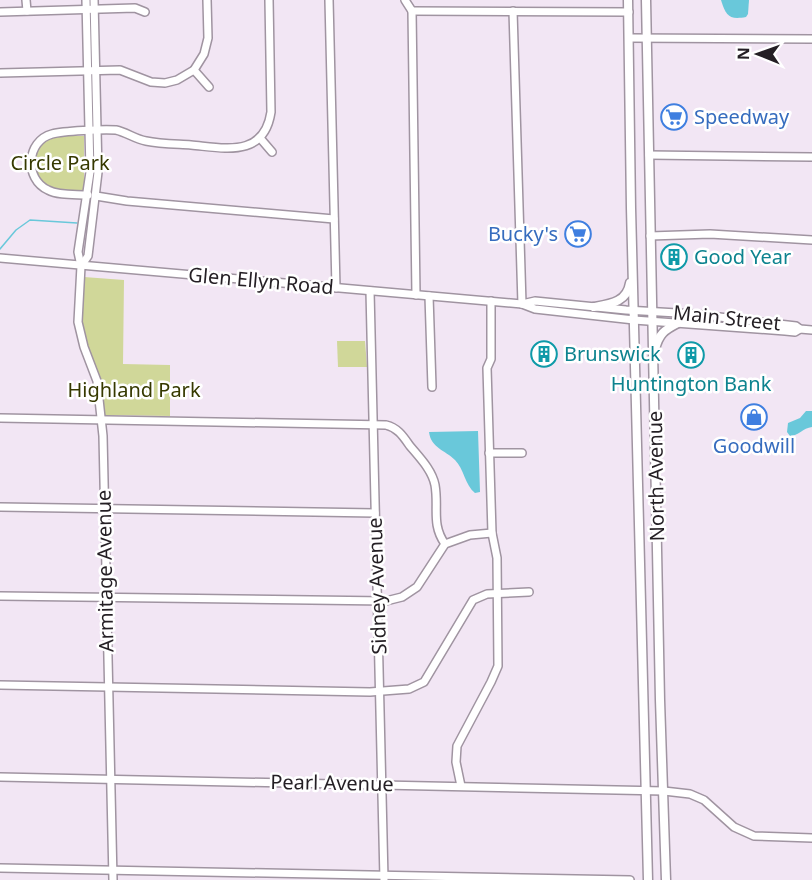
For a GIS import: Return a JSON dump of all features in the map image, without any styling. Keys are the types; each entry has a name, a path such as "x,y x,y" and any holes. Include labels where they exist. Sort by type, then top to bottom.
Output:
{"main road":[{"name":"North Avenue","path":"628,0 648,880"},
{"name":"North Avenue","path":"646,0 660,700 666,880"},
{"path":"594,307 614,303 624,298 629,290 633,247"},
{"path":"653,367 658,339 666,329 678,323"}],"street":[{"path":"26,0 27,11"},
{"name":"Armitage Avenue","path":"86,0 90,10 96,71 93,131"},
{"name":"Armitage Avenue","path":"94,0 90,10 87,71 98,172 92,195 88,256 81,266 78,322 97,381 101,420 113,880"},
{"path":"0,73 124,71 142,80 158,83 177,80 194,70 207,46 207,0"},
{"path":"268,0 271,112 269,122 260,138 245,147 231,149 148,141 118,131 58,133 46,136 34,147 31,160 34,178 46,190 56,193 334,219"},
{"path":"329,0 336,288"},
{"path":"405,0 412,12 416,295"},
{"path":"0,12 135,8 144,12"},
{"path":"513,11 522,304"},
{"path":"412,12 629,12"},
{"path":"629,38 812,39"},
{"path":"194,70 209,87"},
{"path":"260,138 272,153"},
{"path":"649,155 812,157"},
{"path":"650,236 710,234 812,240"},
{"name":"Glen Ellyn Road","path":"0,258 522,304 535,309 634,315 652,311"},
{"name":"Sidney Avenue","path":"370,291 384,878"},
{"path":"429,296 432,387"},
{"path":"461,786 456,762 458,746 498,666 497,558 492,533 487,368 492,352 490,301"},
{"name":"Glen Ellyn Road","path":"522,304 535,301 594,307 652,321"},
{"name":"Main Street","path":"652,311 796,326 800,329 812,330"},
{"name":"Main Street","path":"652,321 795,332 800,329"},
{"path":"0,418 386,425 399,431 428,468 435,486 438,535 445,544"},
{"path":"489,453 522,453"},
{"path":"0,507 375,513"},
{"path":"0,596 393,600 417,587 445,544 470,535 492,533"},
{"path":"0,685 380,691 414,688 424,682 473,600 487,594 529,592"},
{"name":"Pearl Avenue","path":"0,777 664,791 690,794 704,800 734,826 753,836 812,838"},
{"path":"0,868 384,878 630,880"}],"green space":[{"name":"Circle Park","path":"84,136 84,191 59,189 46,185 37,174 35,167 40,148 55,138"},
{"name":"Highland Park","path":"84,277 124,280 123,364 170,365 170,416 105,415 100,377 85,340 80,311"},
{"path":"337,341 365,341 367,367 338,367"}],"water":[{"path":"721,0 749,0 748,14 746,17 729,16"},
{"path":"806,411 812,411 812,427 790,436 787,432 788,423 800,418"},
{"path":"478,431 480,492 475,493 458,464 432,442 429,432"}],"waterway":[{"path":"0,249 16,230 30,220 77,223"}],"place":[{"name":"Speedway","path":"674,117"},
{"name":"Bucky's","path":"578,234"},
{"name":"Good Year","path":"674,257"},
{"name":"Brunswick","path":"544,354"},
{"name":"Huntington Bank","path":"691,355"},
{"name":"Goodwill","path":"754,417"}]}
